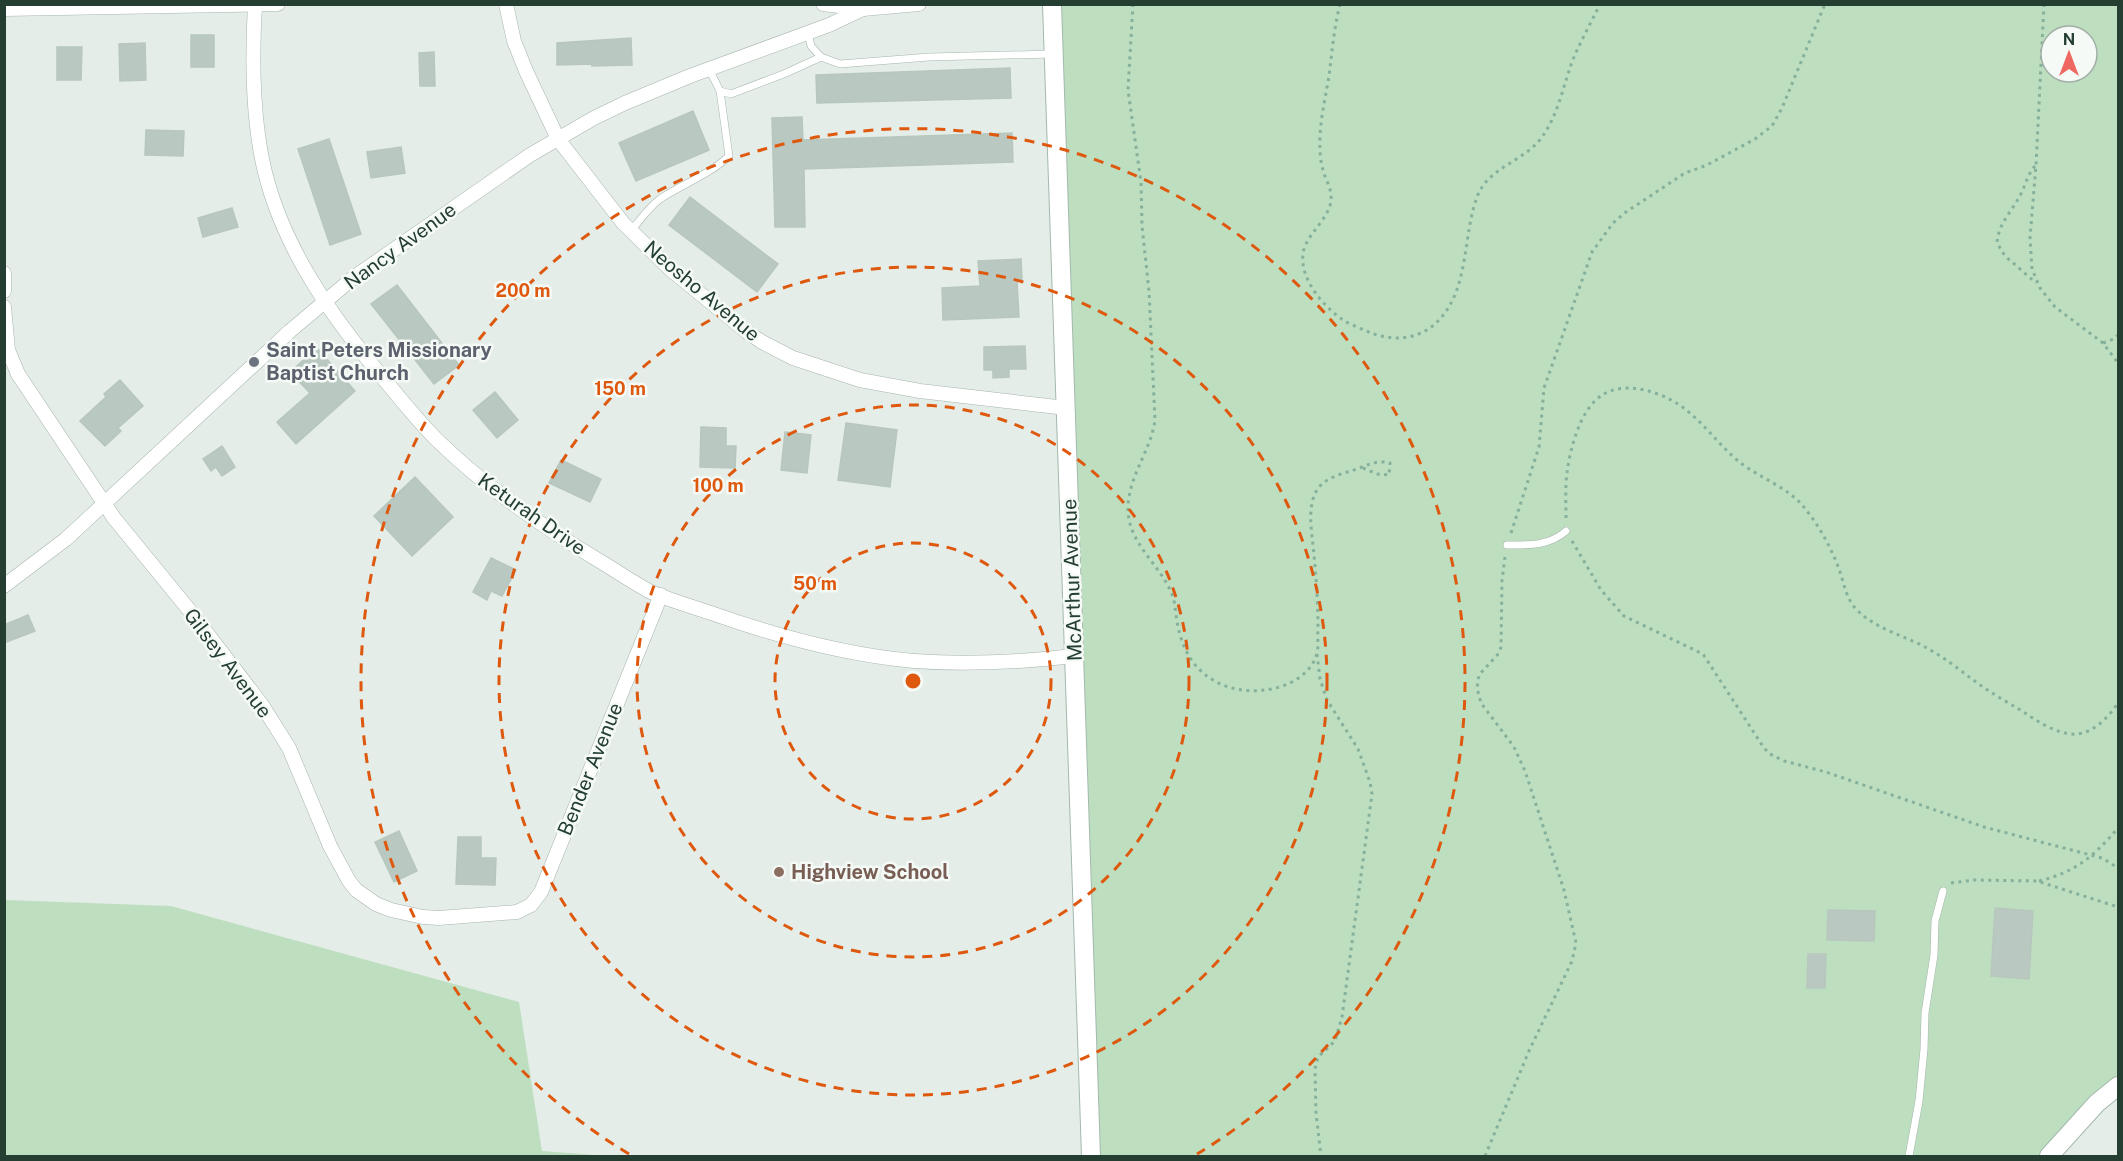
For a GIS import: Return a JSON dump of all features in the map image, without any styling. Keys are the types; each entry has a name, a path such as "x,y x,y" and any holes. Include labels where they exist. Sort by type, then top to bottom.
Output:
{"street":[{"path":"4,9 278,4"},
{"name":"Neosho Avenue","path":"506,4 518,51 558,139 605,202 632,231 678,275 747,332 794,358 860,380 890,386 1066,408"},
{"path":"823,4 863,9 919,4"},
{"name":"McArthur Avenue","path":"1053,4 1091,1156"},
{"name":"Keturah Drive","path":"255,5 253,90 262,162 298,258 342,328 417,419 486,485 547,529 651,591 779,635 884,657 912,660 969,663 1074,656"},
{"name":"Nancy Avenue","path":"4,586 66,538 324,302 392,249 530,155 625,103 808,33 863,9"},
{"path":"4,273 4,291"},
{"name":"Gilsey Avenue","path":"4,308 8,350 18,374 103,502 262,705 289,748 330,846 356,890 376,904 407,914 439,918 493,915"},
{"name":"Bender Avenue","path":"493,915 524,909 541,892 661,595"},
{"path":"2049,1156 2097,1103 2118,1086"}],"lane":[{"path":"808,33 811,46 821,57 840,63 929,57 1054,54"},
{"path":"720,91 732,94 821,57"},
{"path":"632,231 646,212 659,200 717,167 729,156 720,91 710,69"},
{"path":"1507,545 1541,544 1556,539 1566,531"},
{"path":"1909,1156 1919,1101 1924,1049 1924,1013 1933,963 1935,921 1943,891"}],"path":[{"path":"1133,4 1128,90 1141,182 1155,420 1152,436 1130,490 1128,506 1131,530 1173,596 1180,636 1186,651 1203,673 1212,680 1223,686 1250,691 1282,687 1308,670 1317,652"},
{"path":"1340,4 1320,136 1321,159 1331,200 1305,247 1303,263 1305,274 1323,302 1343,320 1378,335 1401,338 1412,336 1433,325 1450,304 1461,278 1468,228 1478,194 1491,176 1521,157 1544,134 1555,113 1574,57 1600,4"},
{"path":"1485,1156 1529,1051 1572,961 1576,943 1564,890 1520,757 1478,696 1479,675 1499,653 1501,647 1502,580 1507,545 1539,447 1544,388 1592,252 1613,223 1685,173 1707,165 1755,139 1772,126 1790,91 1825,4"},
{"path":"2037,283 2032,269 2030,238 2044,4"},
{"path":"2036,165 1999,230 1997,243 2005,256 2037,283 2055,307 2103,343 2118,363"},
{"path":"2103,343 2117,338"},
{"path":"2118,703 2089,731 2072,734 2062,732 2039,722 1997,696 1932,650 1868,619 1853,606 1832,552 1812,518 1795,497 1734,458 1694,416 1677,404 1650,391 1623,388 1603,394 1596,400 1582,421 1566,473 1566,531 1601,590 1623,616 1703,654 1770,754 1784,761 1826,772 1984,827 2093,855 2118,868"},
{"path":"1321,1156 1316,1113 1315,1069 1318,1057 1335,1041 1342,1017 1372,794 1358,749 1327,700 1320,679 1317,652 1318,592 1311,520 1314,497 1326,482 1341,474 1379,461 1390,463 1389,476 1363,468"},
{"path":"2037,881 2072,870 2093,855 2118,828"},
{"path":"1943,891 1948,883 1974,880 2037,881 2118,907"}],"green space":[{"path":"1052,5 2118,5 2118,1086 2049,1156 1091,1156"},
{"path":"5,900 171,906 519,1002 542,1151 608,1156 5,1156"}],"building":[{"path":"191,35 214,35 214,67 191,67"},
{"path":"631,38 632,65 557,65 557,43"},
{"path":"145,43 146,80 120,81 119,44"},
{"path":"57,47 82,47 81,80 57,80"},
{"path":"434,52 435,86 420,86 419,53"},
{"path":"1010,68 1011,98 817,103 816,75"},
{"path":"693,111 709,150 636,181 619,143"},
{"path":"802,117 803,140 1012,133 1013,162 804,169 805,227 775,227 772,118"},
{"path":"146,130 184,131 183,156 145,155"},
{"path":"329,139 361,234 330,245 298,149"},
{"path":"401,147 405,173 371,178 367,152"},
{"path":"690,197 778,264 757,292 669,225"},
{"path":"232,208 238,227 203,237 198,218"},
{"path":"1021,259 1022,280 1017,281 1019,317 943,320 942,288 980,286 978,261"},
{"path":"397,285 459,365 434,384 371,304"},
{"path":"1025,346 1026,369 1009,369 1009,377 993,378 993,370 984,370 984,347"},
{"path":"317,348 355,391 296,444 277,422 310,393 290,372"},
{"path":"120,380 143,406 118,428 121,431 105,446 80,421 106,397 104,394"},
{"path":"495,392 518,420 497,438 473,410"},
{"path":"846,423 897,430 890,487 838,480"},
{"path":"701,427 726,428 726,446 736,446 735,468 700,467"},
{"path":"785,432 811,435 807,473 781,470"},
{"path":"222,446 235,467 222,476 216,467 211,471 203,459"},
{"path":"561,460 601,479 590,502 549,483"},
{"path":"415,477 453,517 412,556 374,516"},
{"path":"491,558 516,570 502,596 491,591 487,600 473,592"},
{"path":"28,615 35,631 4,643 4,625"},
{"path":"399,831 417,871 394,882 375,842"},
{"path":"458,837 481,837 481,858 496,858 495,885 456,884"},
{"path":"1995,908 2033,911 2029,979 1991,976"},
{"path":"1828,910 1875,911 1874,941 1827,940"},
{"path":"1808,954 1826,954 1825,988 1807,988"}],"place":[{"name":"Saint Peters Missionary Baptist Church","path":"254,362"},
{"name":"Highview School","path":"779,872"}]}
